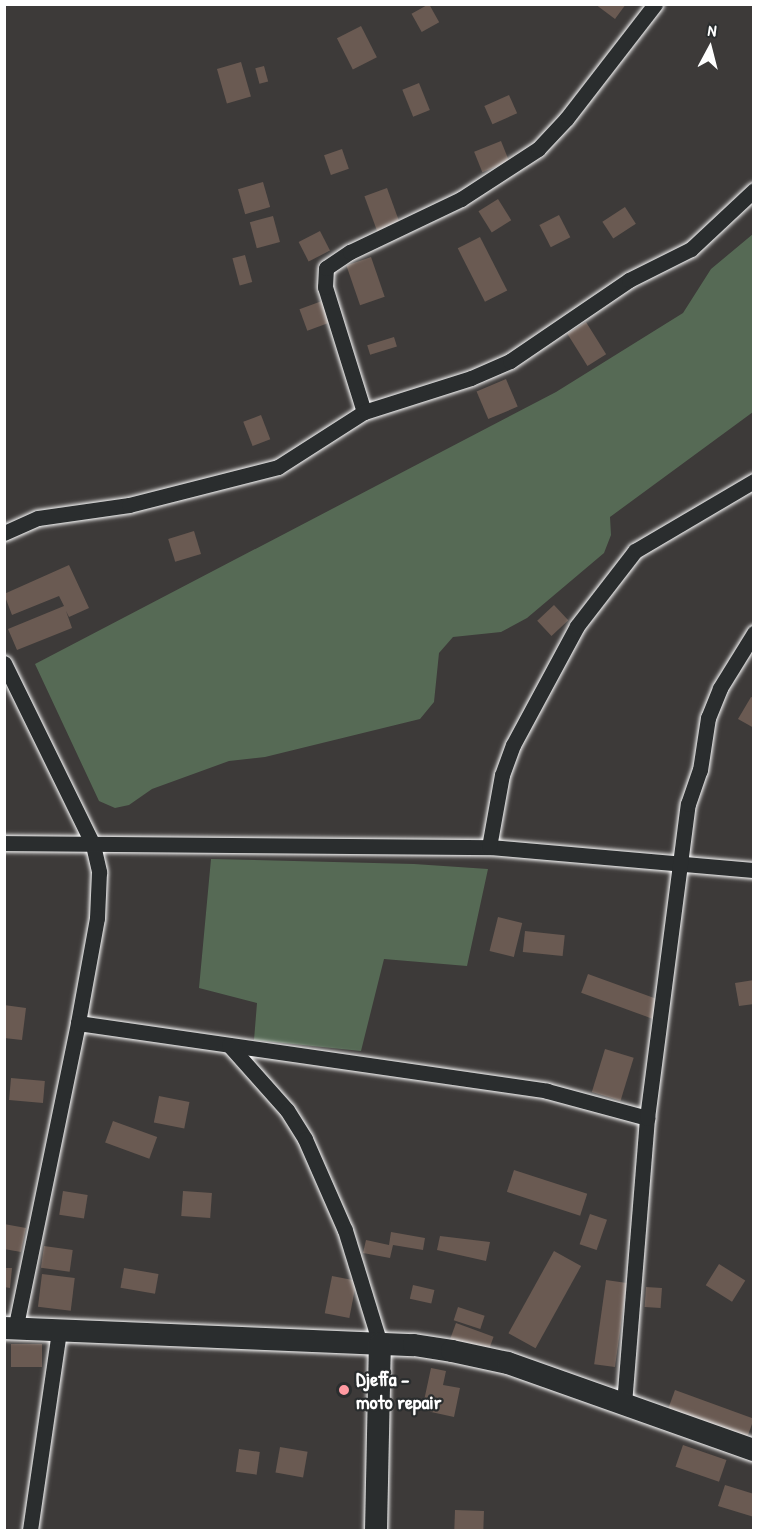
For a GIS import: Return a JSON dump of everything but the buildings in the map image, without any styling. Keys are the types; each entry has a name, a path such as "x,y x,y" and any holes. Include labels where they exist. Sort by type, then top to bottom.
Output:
{"street":[{"path":"364,412 325,287 326,268 350,252 460,199 538,148 567,118 655,4"},
{"path":"4,533 38,518 129,505 278,467 364,412 471,378 510,361 629,280 691,249 753,190"},
{"path":"489,847 502,775 513,745 591,607 635,551 753,481"},
{"path":"624,1404 647,1118 688,804 700,770 708,718 720,688 753,633"},
{"path":"4,663 93,845 99,872 98,918 78,1023 10,1329 414,1345 508,1363 753,1450"},
{"path":"4,843 489,847 682,862 753,870"},
{"path":"78,1023 547,1091 647,1118"},
{"path":"230,1045 287,1110 305,1139 345,1230 380,1344 376,1530"},
{"path":"30,1530 59,1330"}],"green space":[{"path":"753,234 753,412 610,517 611,535 604,553 527,618 501,632 453,637 439,653 434,702 420,719 265,757 229,761 152,789 129,805 115,808 99,801 35,664 556,392 683,313 711,269"},
{"path":"211,859 414,864 488,869 467,966 384,959 361,1051 254,1040 257,1003 199,988"}],"place":[{"name":"Djeffa – moto repair","path":"344,1390"}]}
